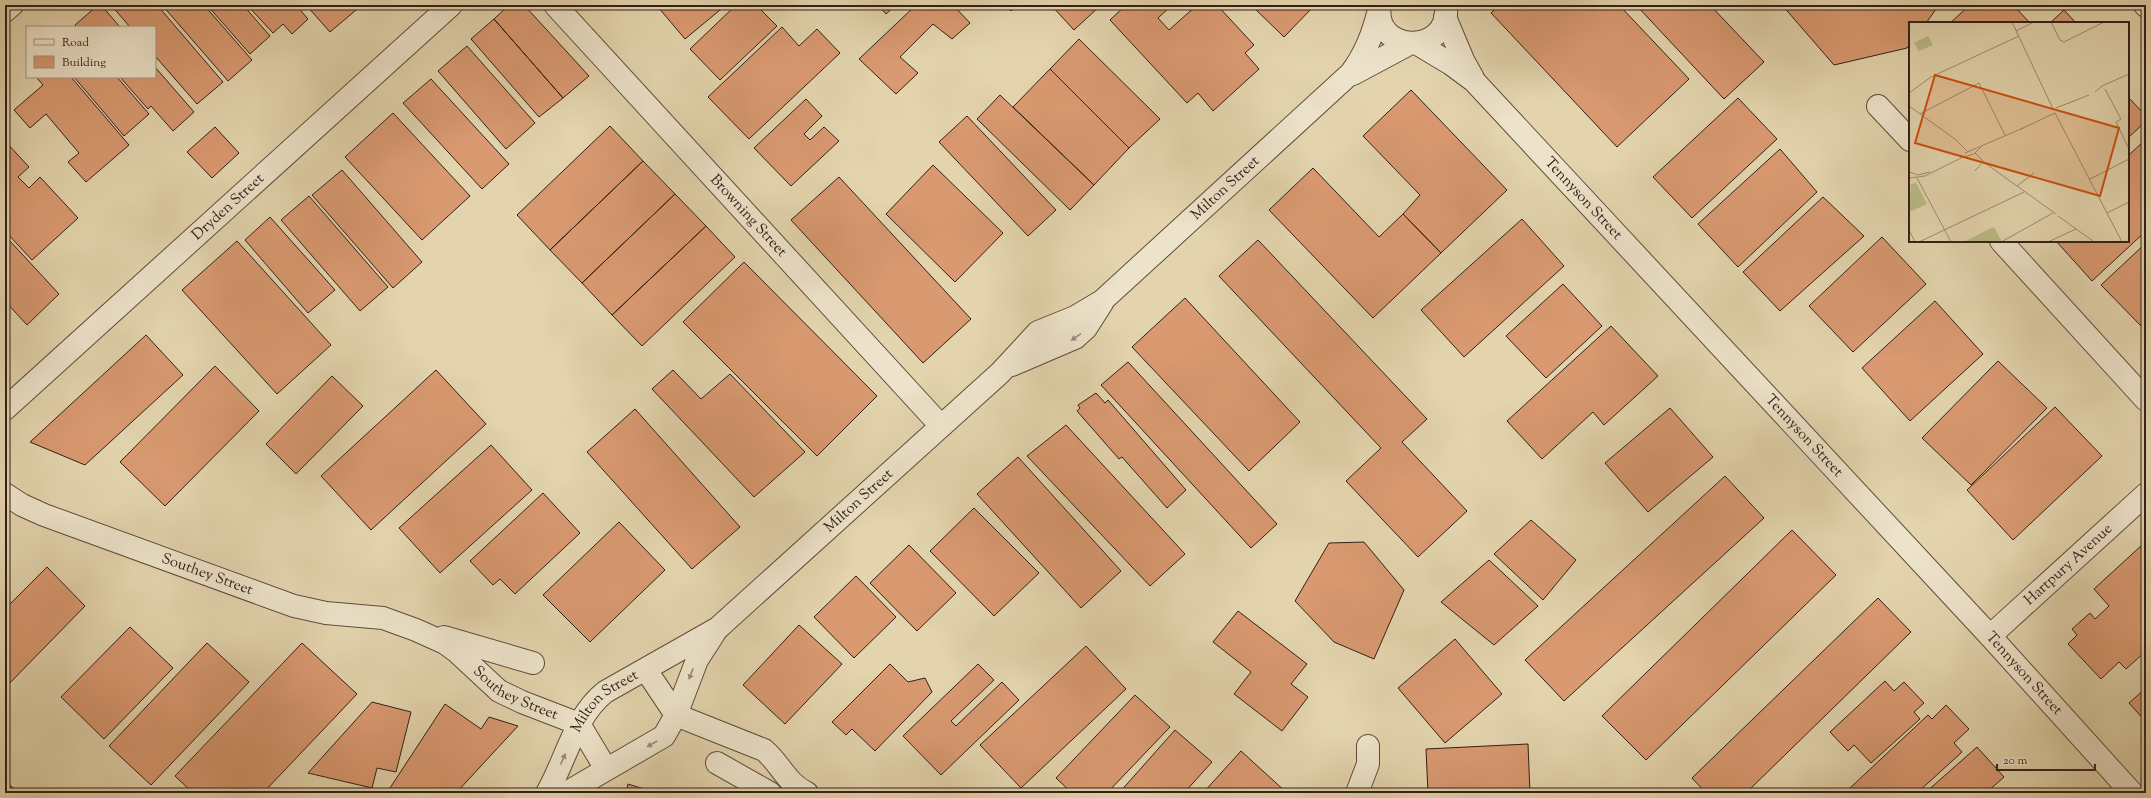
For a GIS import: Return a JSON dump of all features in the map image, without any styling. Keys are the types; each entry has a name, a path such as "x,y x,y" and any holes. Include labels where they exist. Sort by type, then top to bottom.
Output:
{"street":[{"path":"5,11 12,5"},
{"name":"Dryden Street","path":"5,409 451,5"},
{"name":"Browning Street","path":"555,5 941,426"},
{"name":"Milton Street","path":"547,793 579,724 595,700 606,692 718,628 1000,374 1038,332 1082,313 1108,296 1351,73 1365,52 1371,39 1379,7"},
{"name":"Tennyson Street","path":"1379,7 1382,24 1390,35 1413,43 1451,64 1474,81 1990,636 2132,793"},
{"name":"Milton Street","path":"1344,80 1365,66 1413,43 1430,39 1440,30 1447,9"},
{"name":"Tennyson Street","path":"1447,9 1463,60 1474,81"},
{"path":"1878,106 1909,139"},
{"path":"2002,242 2146,400"},
{"name":"Southey Street","path":"5,494 22,505 44,515 294,606 326,613 383,618 416,630 532,663"},
{"name":"Hartpury Avenue","path":"1990,636 2146,494"},
{"name":"Milton Street","path":"566,793 660,739 668,731 676,715 694,667 718,628"},
{"name":"Southey Street","path":"416,630 445,643 456,651 499,691 522,702 579,724"},
{"path":"646,670 676,715 764,750 776,761 795,790"},
{"path":"579,724 606,769"},
{"path":"1358,793 1368,764 1368,746"},
{"path":"717,763 770,793"}],"building":[{"path":"98,5 101,5 119,26 76,26 75,25"},
{"path":"111,5 157,5 223,82 197,104 156,57 156,26 129,26"},
{"path":"162,5 204,5 252,60 228,81"},
{"path":"207,5 243,5 270,36 250,54"},
{"path":"247,5 296,5 308,19 292,34 283,24 273,33"},
{"path":"306,5 362,5 330,32"},
{"path":"509,5 524,5 589,76 563,98 494,19"},
{"path":"661,5 726,5 685,39 658,7"},
{"path":"736,5 756,5 777,26 720,80 690,49"},
{"path":"878,5 896,5 886,14"},
{"path":"916,5 953,5 970,23 952,39 933,24 900,57 918,73 896,94 859,59"},
{"path":"1005,5 1017,5 1011,11"},
{"path":"1051,5 1101,5 1074,30"},
{"path":"1126,5 1172,5 1158,18 1169,30 1197,5 1217,5 1254,45 1245,53 1259,69 1213,111 1198,93 1187,103 1110,20"},
{"path":"1251,5 1315,5 1284,37"},
{"path":"1500,5 1619,5 1689,79 1617,147 1491,13"},
{"path":"1636,5 1710,5 1764,62 1724,99"},
{"path":"1782,5 1852,5 1855,9 1859,5 1939,5 1927,22 1909,22 1909,45 1907,48 1834,65"},
{"path":"1970,5 2013,5 2029,22 1951,22"},
{"path":"2064,10 2075,22 2051,22"},
{"path":"494,19 563,98 539,117 471,39"},
{"path":"782,27 799,46 817,29 840,53 749,139 708,97"},
{"path":"1079,39 1160,119 1129,148 1050,69"},
{"path":"467,46 535,123 506,149 438,71"},
{"path":"156,68 194,112 173,131 151,106 148,109 121,78 156,78"},
{"path":"1050,69 1129,148 1094,185 1013,107"},
{"path":"37,78 72,78 129,145 86,182 68,162 79,153 46,114 30,128 14,110 43,85"},
{"path":"75,78 118,78 149,114 124,136"},
{"path":"431,79 509,164 482,189 403,103"},
{"path":"1411,90 1507,190 1441,253 1403,214 1420,195 1363,136"},
{"path":"1000,95 1094,185 1070,210 977,119"},
{"path":"1738,98 1777,139 1692,218 1653,177"},
{"path":"2129,98 2146,116 2146,121 2129,137"},
{"path":"806,99 822,116 804,134 810,140 824,127 839,141 791,186 754,148"},
{"path":"393,113 470,196 422,240 345,157"},
{"path":"967,116 1056,210 1028,236 939,142"},
{"path":"610,126 643,161 550,250 517,215"},
{"path":"215,127 239,153 212,178 187,152"},
{"path":"2146,139 2146,231 2092,281 2057,242 2129,242 2129,155"},
{"path":"5,141 29,167 18,177 29,188 40,177 78,218 32,260 5,231"},
{"path":"1780,149 1817,192 1738,267 1698,224"},
{"path":"643,161 675,194 582,283 550,250"},
{"path":"933,165 1003,233 955,282 886,214"},
{"path":"1313,168 1379,237 1403,214 1441,253 1373,318 1269,210"},
{"path":"342,170 422,262 393,288 312,195"},
{"path":"839,177 971,319 923,363 791,220"},
{"path":"675,194 706,226 612,315 582,283"},
{"path":"309,196 388,287 360,311 281,220"},
{"path":"1823,197 1864,236 1780,311 1743,272"},
{"path":"270,217 335,290 308,313 245,240"},
{"path":"1522,219 1564,266 1464,357 1421,310"},
{"path":"706,226 735,257 642,346 612,315"},
{"path":"1882,237 1926,284 1853,352 1809,306"},
{"path":"9,240 59,294 27,325 5,301 5,243"},
{"path":"1258,240 1427,419 1402,442 1467,511 1418,557 1346,481 1381,448 1219,276"},
{"path":"237,241 331,345 277,394 182,290"},
{"path":"2146,243 2146,327 2144,329 2101,285"},
{"path":"744,262 877,396 817,456 683,322"},
{"path":"1563,284 1602,326 1546,378 1506,336"},
{"path":"1185,298 1300,422 1249,471 1132,347"},
{"path":"1935,301 1983,354 1910,421 1862,368"},
{"path":"1611,326 1658,376 1604,425 1593,412 1542,459 1507,421"},
{"path":"146,335 183,375 85,465 30,442"},
{"path":"1998,361 2047,408 1971,485 1922,438"},
{"path":"1128,362 1277,524 1251,548 1101,385"},
{"path":"215,366 259,411 165,506 120,462"},
{"path":"436,370 486,424 371,530 321,476"},
{"path":"673,370 701,399 730,374 805,452 754,497 652,389"},
{"path":"332,376 363,406 296,474 266,444"},
{"path":"1096,393 1105,403 1108,400 1186,490 1167,508 1122,457 1119,459 1077,411 1080,408 1078,405"},
{"path":"2055,407 2102,456 2013,540 1967,490"},
{"path":"1670,408 1713,457 1648,512 1605,463"},
{"path":"635,409 740,527 692,569 587,452"},
{"path":"1066,425 1185,554 1150,586 1027,456"},
{"path":"491,445 532,490 440,573 399,528"},
{"path":"1018,457 1121,571 1081,608 977,494"},
{"path":"1725,476 1764,518 1564,701 1525,660"},
{"path":"543,493 580,533 515,594 500,579 493,585 470,561"},
{"path":"974,508 1039,573 994,616 930,551"},
{"path":"1531,520 1576,560 1543,600 1494,554"},
{"path":"619,522 665,570 590,642 543,595"},
{"path":"1792,530 1836,575 1646,760 1602,716"},
{"path":"1364,542 1404,590 1374,659 1334,642 1295,601 1329,543"},
{"path":"909,545 956,593 917,631 870,583"},
{"path":"2142,545 2146,550 2146,651 2126,669 2119,662 2101,679 2068,644 2077,635 2072,629 2090,613 2095,619 2109,606 2094,589"},
{"path":"1489,560 1538,606 1494,645 1441,602"},
{"path":"47,567 85,606 5,688 5,609"},
{"path":"856,576 896,617 854,658 814,617"},
{"path":"1878,598 1911,632 1746,793 1706,793 1692,778"},
{"path":"1238,611 1307,664 1291,684 1308,697 1282,731 1234,694 1251,672 1213,642"},
{"path":"799,625 842,664 785,724 743,685"},
{"path":"130,627 173,668 104,739 61,697"},
{"path":"1455,639 1502,694 1445,743 1398,688"},
{"path":"207,643 249,682 151,785 109,746"},
{"path":"302,643 357,694 263,793 193,793 175,776"},
{"path":"1086,646 1126,689 1021,788 980,745"},
{"path":"890,664 908,682 925,678 932,692 875,751 852,729 846,735 832,722"},
{"path":"978,664 994,680 951,721 956,726 1002,682 1019,700 941,775 903,736"},
{"path":"1885,681 1894,691 1904,682 1924,703 1914,712 1920,719 1871,763 1854,745 1848,751 1830,732"},
{"path":"2146,688 2146,722 2129,703"},
{"path":"1135,695 1170,727 1107,793 1072,793 1056,778"},
{"path":"372,702 411,712 396,772 377,768 372,788 308,773"},
{"path":"445,704 481,729 489,717 518,726 456,793 391,793 388,791"},
{"path":"1946,705 1969,729 1954,743 1962,752 1917,793 1854,793 1850,788 1928,715 1932,719"},
{"path":"1175,730 1212,762 1184,793 1119,793"},
{"path":"1528,744 1530,793 1428,793 1426,749"},
{"path":"1977,747 2004,777 1986,793 1925,793"},
{"path":"1241,751 1287,793 1203,793"},
{"path":"5,781 19,793 5,793"},
{"path":"628,784 657,793 626,793"}]}
